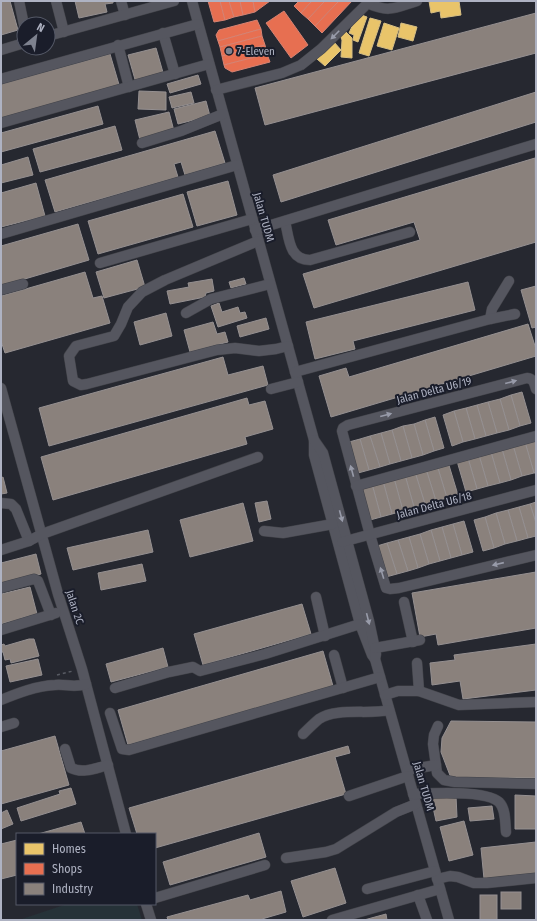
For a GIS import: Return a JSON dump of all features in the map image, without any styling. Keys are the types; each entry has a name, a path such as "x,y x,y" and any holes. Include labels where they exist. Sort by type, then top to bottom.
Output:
{"street":[{"path":"19,1 22,16"},
{"path":"56,1 64,32"},
{"path":"121,1 125,15"},
{"path":"56,34 125,15 139,6 174,1"},
{"name":"Jalan TUDM","path":"192,1 314,440 314,455 333,524 343,542 369,621 375,648 375,659 449,920"},
{"path":"216,90 282,73 301,65 321,49 364,3 379,9 387,10 417,1"},
{"path":"1,79 198,24"},
{"path":"163,33 175,74"},
{"path":"1,50 16,45"},
{"path":"118,46 129,87"},
{"path":"1,123 209,64"},
{"path":"142,143 181,131 223,114"},
{"path":"255,230 536,144"},
{"path":"1,234 237,165"},
{"path":"100,263 252,219"},
{"path":"285,221 292,248 298,258 303,260 310,260 410,232"},
{"path":"258,241 171,277 142,292 128,307 114,336 76,346 69,356 73,381 81,385 87,384 217,350 235,348 259,351 288,346"},
{"path":"490,319 492,309 509,281"},
{"path":"1,290 23,284"},
{"path":"186,313 211,299 270,284"},
{"path":"271,389 296,377 490,319 515,314"},
{"name":"Jalan Delta U6/19","path":"356,486 342,431 343,428 348,425 527,378 534,382 536,389"},
{"name":"Jalan 2C","path":"2,394 86,684 126,833"},
{"path":"536,436 356,486 386,588 390,589 536,555"},
{"name":"Jalan TUDM","path":"314,440 323,453 360,624 375,659"},
{"path":"1,550 258,456"},
{"name":"Jalan Delta U6/18","path":"343,542 536,490"},
{"path":"1,503 11,504 16,509 29,541"},
{"path":"264,531 283,533 333,524"},
{"path":"1,588 34,579 38,581 51,615"},
{"path":"316,597 325,636"},
{"path":"375,648 416,641 404,602"},
{"path":"1,630 64,611"},
{"path":"115,688 169,672 194,667 200,670 265,654 360,624"},
{"path":"334,654 343,688"},
{"path":"418,663 419,691"},
{"path":"110,713 122,749 129,750 380,677"},
{"path":"1,700 28,690 55,685 77,687 86,684"},
{"path":"385,695 398,691 419,691 459,705 536,702"},
{"path":"303,734 320,719 335,714 352,711 380,712 390,710"},
{"path":"1,727 14,723"},
{"path":"438,726 434,735 436,765 439,777 444,780 455,782 536,784"},
{"path":"65,749 71,768 77,771 108,765"},
{"path":"349,796 407,773 436,765"},
{"path":"413,794 450,793 487,796 499,803 504,809 506,832"},
{"path":"286,858 336,849 396,812 416,804"},
{"path":"156,898 265,865"},
{"path":"367,888 436,875 458,876 474,882 487,883 536,878"},
{"path":"332,920 440,889"},
{"path":"418,895 427,920"},
{"path":"146,905 151,920"}],"shaded area":[{"path":"64,905 137,905 142,920 19,920"}],"building: Homes":[{"path":"429,1 459,1 461,15 441,18 440,11 431,13"},
{"path":"359,14 367,17 358,42 353,40 354,35 349,33"},
{"path":"370,18 381,21 369,56 359,53"},
{"path":"384,23 399,28 392,50 377,46"},
{"path":"401,23 417,27 413,41 398,37"},
{"path":"344,30 352,38 352,58 341,57 342,40 340,35"},
{"path":"334,42 341,50 325,66 317,59"}],"building: Shops":[{"path":"208,1 220,1 225,20 214,22"},
{"path":"220,1 229,1 234,17 225,20"},
{"path":"229,1 240,1 243,15 234,17"},
{"path":"240,1 253,1 255,12 243,15"},
{"path":"253,1 270,1 255,12"},
{"path":"299,1 312,1 301,13 294,6"},
{"path":"312,1 325,1 308,19 301,13"},
{"path":"325,1 339,1 315,26 308,19"},
{"path":"339,1 352,1 322,33 315,26"},
{"path":"284,11 308,45 291,58 266,23"},
{"path":"257,20 261,29 218,41 216,35 219,30"},
{"path":"261,29 262,36 220,47 218,41"},
{"path":"262,36 265,45 222,56 220,47"},
{"path":"265,45 267,54 224,65 222,56"},
{"path":"267,54 270,62 232,72 225,68 224,65"}],"building: Industry":[{"path":"10,1 16,23 16,31 1,35 1,2"},
{"path":"75,1 113,1 113,3 105,4 107,12 79,18"},
{"path":"536,13 536,53 265,125 255,88"},
{"path":"156,48 164,76 136,83 128,55"},
{"path":"110,54 120,88 1,120 1,84"},
{"path":"198,75 201,84 170,93 167,84"},
{"path":"139,91 166,92 166,110 138,109"},
{"path":"191,92 194,103 172,108 169,97"},
{"path":"536,92 536,122 281,202 273,175"},
{"path":"206,101 210,116 178,124 174,109"},
{"path":"98,106 103,124 1,152 1,133"},
{"path":"169,112 174,131 140,140 135,120"},
{"path":"115,126 122,150 40,172 33,149"},
{"path":"215,131 225,163 185,175 181,162 174,164 178,177 55,212 45,180"},
{"path":"28,157 33,175 1,183 1,165"},
{"path":"535,158 536,242 314,308 303,274 420,240 414,222 336,245 328,220"},
{"path":"228,181 237,215 197,226 187,192"},
{"path":"36,183 45,216 1,227 1,193"},
{"path":"183,194 193,227 98,254 88,221"},
{"path":"78,224 89,260 1,286 1,246"},
{"path":"137,260 145,287 104,298 96,272"},
{"path":"85,272 93,298 102,296 110,323 5,353 1,341 1,296"},
{"path":"244,278 246,284 231,288 229,282"},
{"path":"212,279 214,291 206,293 205,297 170,304 167,291 189,287 188,283"},
{"path":"468,282 475,310 353,341 355,349 315,359 306,322"},
{"path":"536,286 536,327 532,328 521,290"},
{"path":"219,303 222,312 238,307 240,313 245,312 247,318 218,327 211,306"},
{"path":"166,313 172,336 140,345 134,322"},
{"path":"266,318 269,329 240,337 237,326"},
{"path":"213,322 217,334 225,332 228,342 190,352 184,330"},
{"path":"528,324 536,349 536,356 331,417 319,376 346,368 349,377"},
{"path":"223,357 228,375 263,366 268,385 49,446 39,408"},
{"path":"522,392 531,423 520,426 511,395"},
{"path":"511,395 520,426 509,430 500,399"},
{"path":"247,398 249,405 265,401 273,429 245,437 247,444 53,500 41,457"},
{"path":"500,399 509,430 497,433 488,402"},
{"path":"488,402 497,433 486,436 477,405"},
{"path":"477,405 486,436 475,439 466,408"},
{"path":"466,408 475,439 463,442 454,411"},
{"path":"454,411 463,442 452,446 443,415"},
{"path":"435,417 444,448 434,451 425,420"},
{"path":"425,420 434,451 423,455 414,424"},
{"path":"414,424 423,455 412,458 403,426"},
{"path":"403,426 412,458 401,461 392,430"},
{"path":"392,430 401,461 390,464 381,433"},
{"path":"381,433 390,464 380,467 370,436"},
{"path":"370,436 380,467 369,470 360,439"},
{"path":"360,439 369,470 358,473 349,442"},
{"path":"536,439 536,473 534,473 525,442"},
{"path":"525,442 534,473 522,476 513,445"},
{"path":"513,445 522,476 511,480 502,449"},
{"path":"502,449 511,480 500,483 491,452"},
{"path":"491,452 500,483 488,486 479,455"},
{"path":"479,455 488,486 477,489 468,458"},
{"path":"468,458 477,489 466,492 457,461"},
{"path":"448,462 458,495 447,498 437,465"},
{"path":"437,465 447,498 436,501 426,469"},
{"path":"426,469 436,501 425,504 415,472"},
{"path":"415,472 425,504 414,507 405,475"},
{"path":"405,475 414,507 403,511 394,478"},
{"path":"3,477 7,493 1,494 1,478"},
{"path":"394,478 403,511 392,514 383,481"},
{"path":"383,481 392,514 381,517 372,484"},
{"path":"372,484 381,517 370,520 361,487"},
{"path":"267,501 271,519 259,522 255,503"},
{"path":"536,502 536,523 530,504"},
{"path":"243,503 253,541 190,557 180,520"},
{"path":"530,504 536,523 536,536 528,538 519,507"},
{"path":"519,507 528,538 517,541 508,510"},
{"path":"508,510 517,541 505,544 496,513"},
{"path":"496,513 505,544 494,548 485,517"},
{"path":"485,517 494,548 483,551 474,520"},
{"path":"464,521 473,552 462,555 453,524"},
{"path":"453,524 462,555 451,558 442,527"},
{"path":"442,527 451,558 440,561 431,530"},
{"path":"148,530 153,552 73,570 67,548"},
{"path":"431,530 440,561 429,564 420,534"},
{"path":"420,534 429,564 418,568 409,537"},
{"path":"409,537 418,568 408,571 398,540"},
{"path":"398,540 408,571 397,574 387,543"},
{"path":"387,543 397,574 386,577 377,546"},
{"path":"36,554 41,574 1,585 1,563"},
{"path":"142,564 146,581 101,590 98,573"},
{"path":"536,572 536,628 438,645 436,634 420,637 412,593"},
{"path":"30,587 37,614 21,618 22,621 12,624 11,621 1,624 1,594"},
{"path":"302,604 311,634 203,665 194,634"},
{"path":"34,639 39,656 11,663 10,659 5,660 3,652 1,652 1,645 4,644 5,646"},
{"path":"536,644 536,690 463,699 460,681 432,685 430,663 455,660 454,655"},
{"path":"163,648 168,667 111,682 106,664"},
{"path":"323,651 333,686 128,745 118,710"},
{"path":"38,659 42,675 10,682 6,666"},
{"path":"451,721 536,722 536,778 451,778 441,752 442,738"},
{"path":"55,736 69,785 1,804 1,751"},
{"path":"348,746 350,753 335,757 346,794 156,848 156,833 137,833 129,808"},
{"path":"71,788 76,804 21,821 17,808 60,794 59,791"},
{"path":"515,795 536,796 536,829 515,829"},
{"path":"456,796 457,817 436,821 431,798"},
{"path":"492,806 494,819 470,821 468,808"},
{"path":"7,810 13,824 1,829 1,813"},
{"path":"464,821 473,855 449,861 440,827"},
{"path":"81,822 85,833 42,833"},
{"path":"259,833 266,857 170,885 163,862"},
{"path":"16,840 16,875 1,879 1,844"},
{"path":"536,842 536,874 484,879 481,848"},
{"path":"335,868 346,903 303,917 291,881"},
{"path":"281,891 286,912 262,920 168,920 167,917 248,895 250,900"},
{"path":"501,892 521,892 521,909 501,909"},
{"path":"480,895 497,895 497,920 480,920"},
{"path":"386,914 387,920 364,920"}],"place":[{"name":"7-Eleven","path":"229,51"}]}
